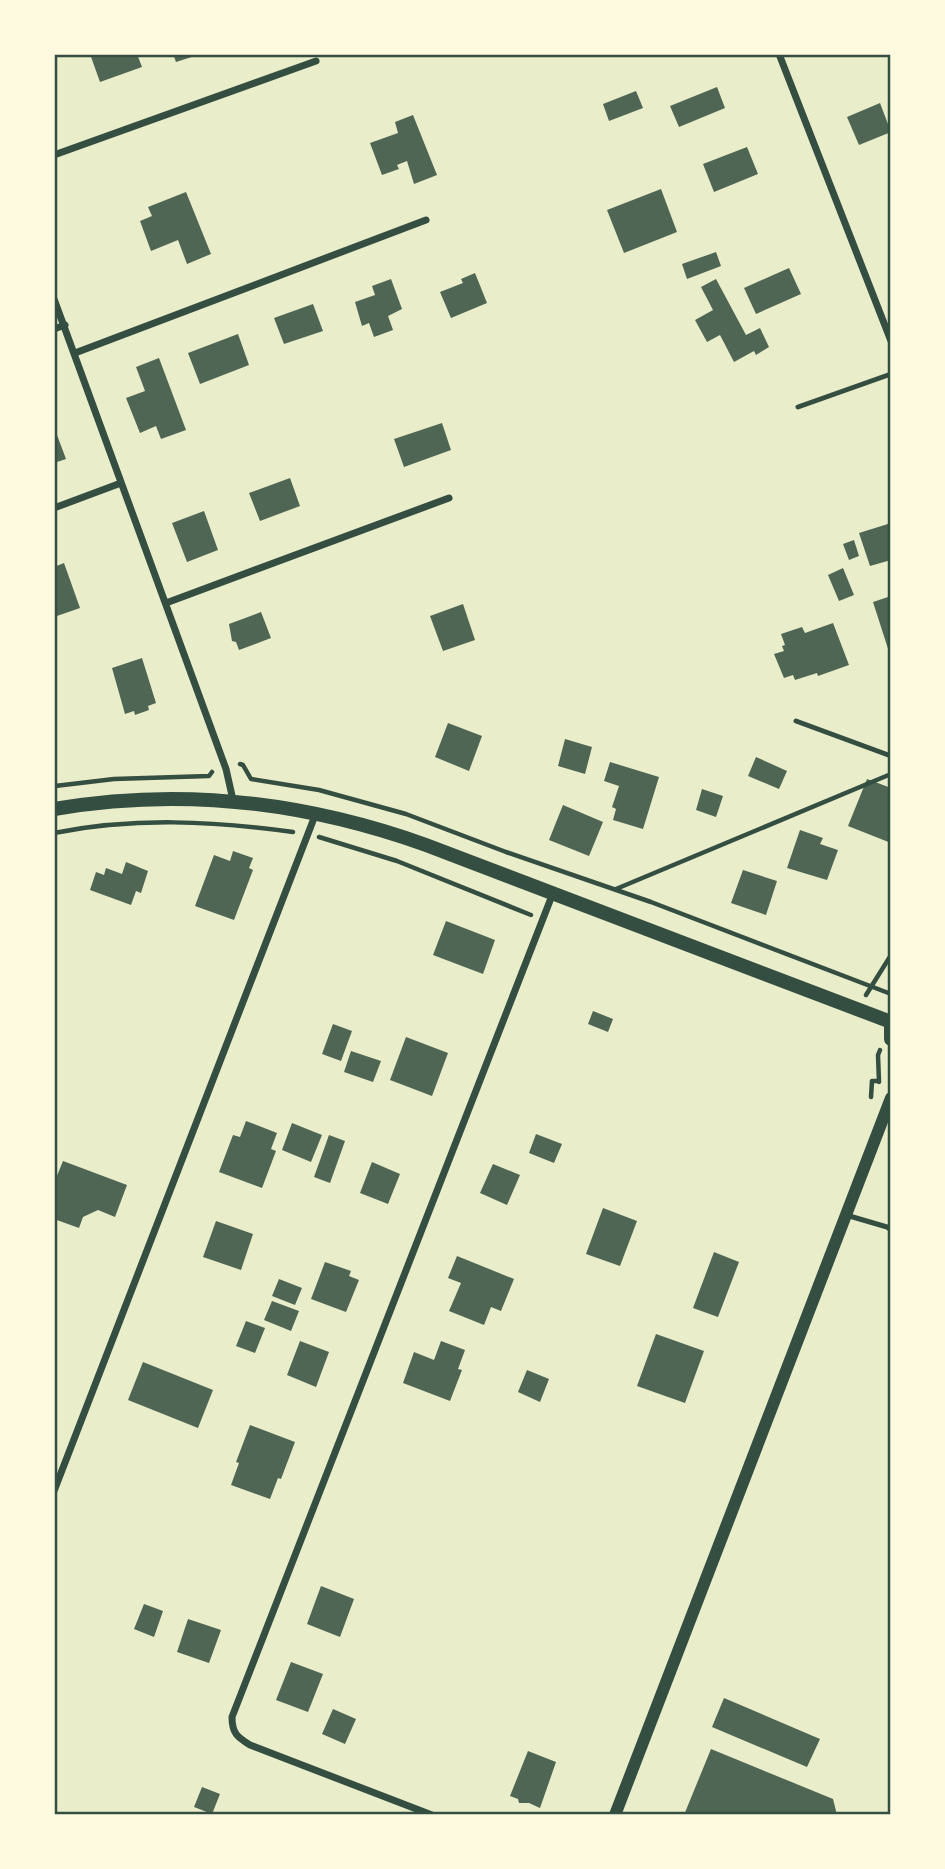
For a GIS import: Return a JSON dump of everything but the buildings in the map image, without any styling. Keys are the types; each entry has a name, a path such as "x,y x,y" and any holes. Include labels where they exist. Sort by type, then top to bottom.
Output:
{"main road":[{"path":"54,809 88,803 155,798 233,800 316,813 382,829 858,1010 891,1024 886,1042"}],"street":[{"path":"779,54 891,341"},
{"path":"54,155 316,61"},
{"path":"75,353 426,220"},
{"path":"54,299 226,769 233,800"},
{"path":"54,329 65,325"},
{"path":"54,508 121,483"},
{"path":"166,603 449,498"},
{"path":"54,1491 316,813"},
{"path":"432,1815 250,1745 236,1736 232,1729 232,1717 553,893"},
{"path":"615,1815 891,1098"}],"lane":[{"path":"798,407 891,374"},
{"path":"796,721 891,756"},
{"path":"846,1215 891,1230"}],"path":[{"path":"55,786 114,779 209,776 213,771 213,763"},
{"path":"243,765 251,779 319,790 406,814 651,902 891,994"},
{"path":"858,1010 891,955"},
{"path":"858,1010 867,985"},
{"path":"884,1085 877,1082 878,1055 886,1042"}]}
